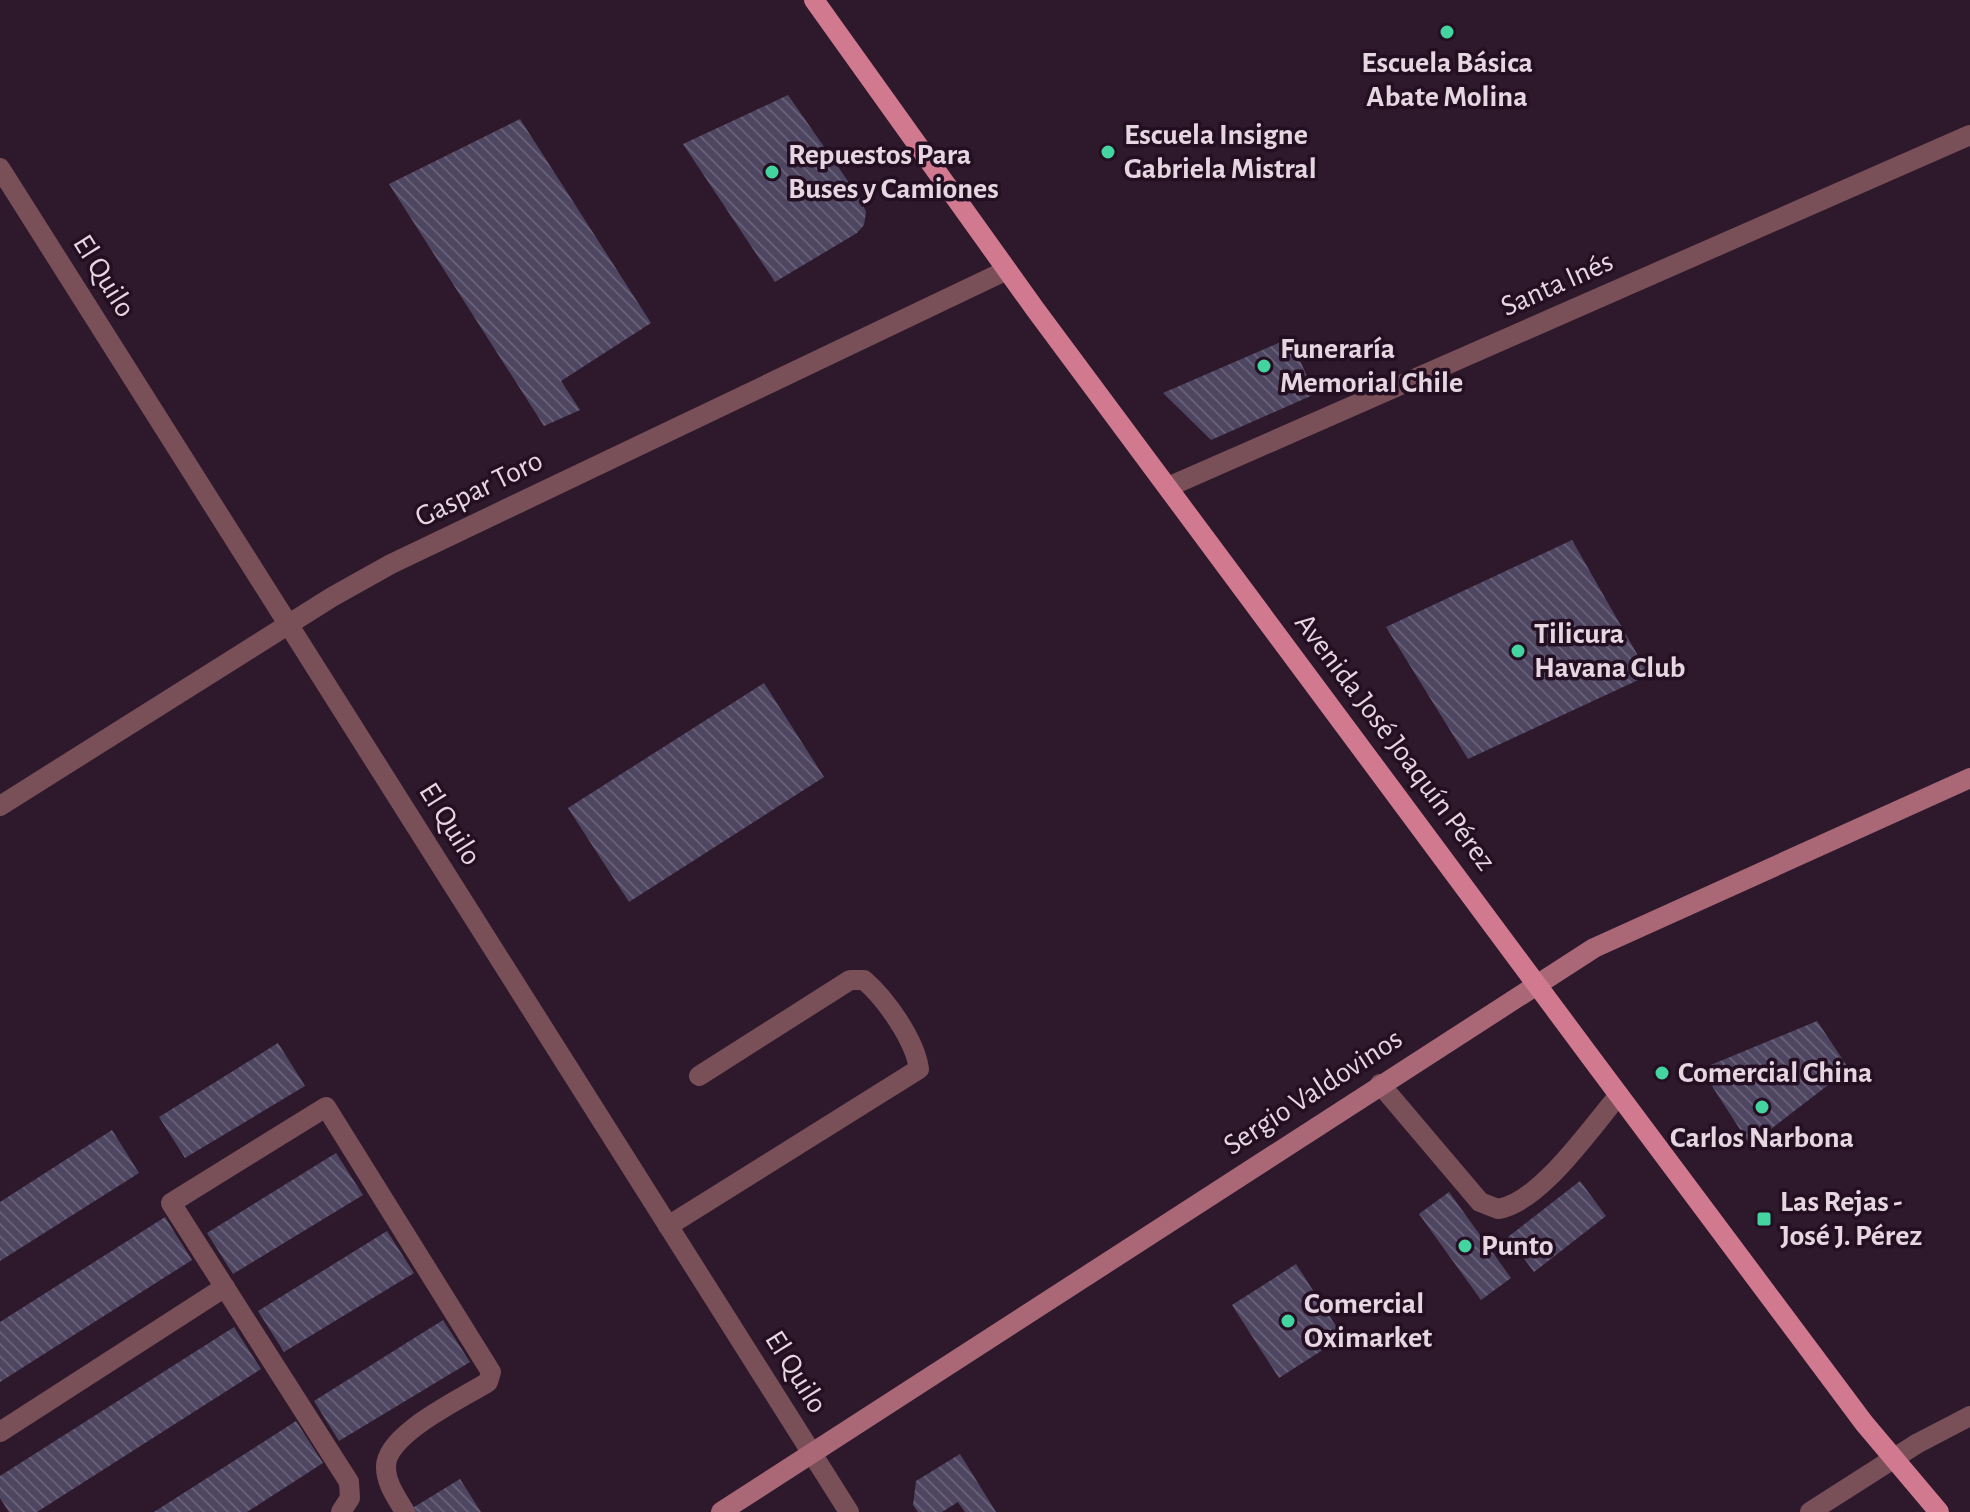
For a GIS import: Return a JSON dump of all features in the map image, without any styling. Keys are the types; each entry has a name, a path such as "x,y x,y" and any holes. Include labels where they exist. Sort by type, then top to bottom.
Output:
{"main road":[{"name":"Avenida José Joaquín Pérez","path":"814,0 1007,270 1619,1095 1892,1459 1939,1512"},
{"name":"Sergio Valdovinos","path":"721,1512 1594,948 1970,778"}],"street":[{"name":"Santa Inés","path":"1168,487 1970,135"},
{"name":"El Quilo","path":"0,168 849,1512"},
{"name":"Gaspar Toro","path":"0,806 391,564 1007,270"},
{"path":"668,1226 919,1069 917,1055 874,989 864,980 850,980 699,1076"},
{"path":"1380,1084 1480,1202 1498,1209 1518,1202 1556,1170 1619,1095"},
{"path":"341,1512 350,1498 349,1482 171,1203 326,1107 491,1372 488,1382 408,1433 391,1448 386,1466 388,1478 405,1512"},
{"path":"0,1432 225,1287"},
{"path":"1810,1512 1892,1459 1970,1416"}],"building":[{"name":"Repuestos Para Buses y Camiones","path":"788,95 861,200 866,212 864,225 857,233 775,282 683,144"},
{"path":"520,119 651,323 561,381 580,410 544,426 389,184"},
{"name":"Funeraría Memorial Chile","path":"1290,338 1315,394 1211,440 1163,393"},
{"name":"Tilicura Havana Club","path":"1572,540 1649,675 1468,759 1386,627"},
{"path":"764,683 824,777 629,902 568,808"},
{"name":"Carlos Narbona","path":"1817,1021 1849,1069 1750,1145 1701,1069"},
{"path":"278,1043 305,1086 185,1158 159,1117"},
{"path":"112,1130 139,1173 0,1261 0,1202"},
{"path":"336,1153 363,1195 233,1274 207,1233"},
{"path":"1580,1181 1606,1216 1534,1272 1508,1237"},
{"name":"Punto","path":"1449,1192 1511,1278 1481,1300 1419,1214"},
{"path":"165,1217 192,1260 0,1382 0,1322"},
{"path":"387,1231 414,1273 284,1352 258,1311"},
{"name":"Comercial Oximarket","path":"1296,1264 1343,1337 1279,1378 1232,1305"},
{"path":"443,1320 470,1362 339,1441 314,1401"},
{"path":"234,1327 261,1369 37,1512 9,1512 0,1498 0,1476"},
{"path":"296,1421 323,1463 247,1512 154,1512"},
{"path":"960,1454 996,1512 965,1512 958,1502 942,1512 918,1512 913,1505 916,1481"},
{"path":"460,1479 481,1512 406,1512"}],"place":[{"name":"Escuela Básica Abate Molina","path":"1447,32"},
{"name":"Escuela Insigne Gabriela Mistral","path":"1108,152"},
{"name":"Repuestos Para Buses y Camiones","path":"772,172"},
{"name":"Funeraría Memorial Chile","path":"1264,366"},
{"name":"Tilicura Havana Club","path":"1518,651"},
{"name":"Comercial China","path":"1662,1073"},
{"name":"Carlos Narbona","path":"1762,1107"},
{"name":"Las Rejas - José J. Pérez","path":"1764,1219"},
{"name":"Punto","path":"1465,1246"},
{"name":"Comercial Oximarket","path":"1288,1321"}]}
